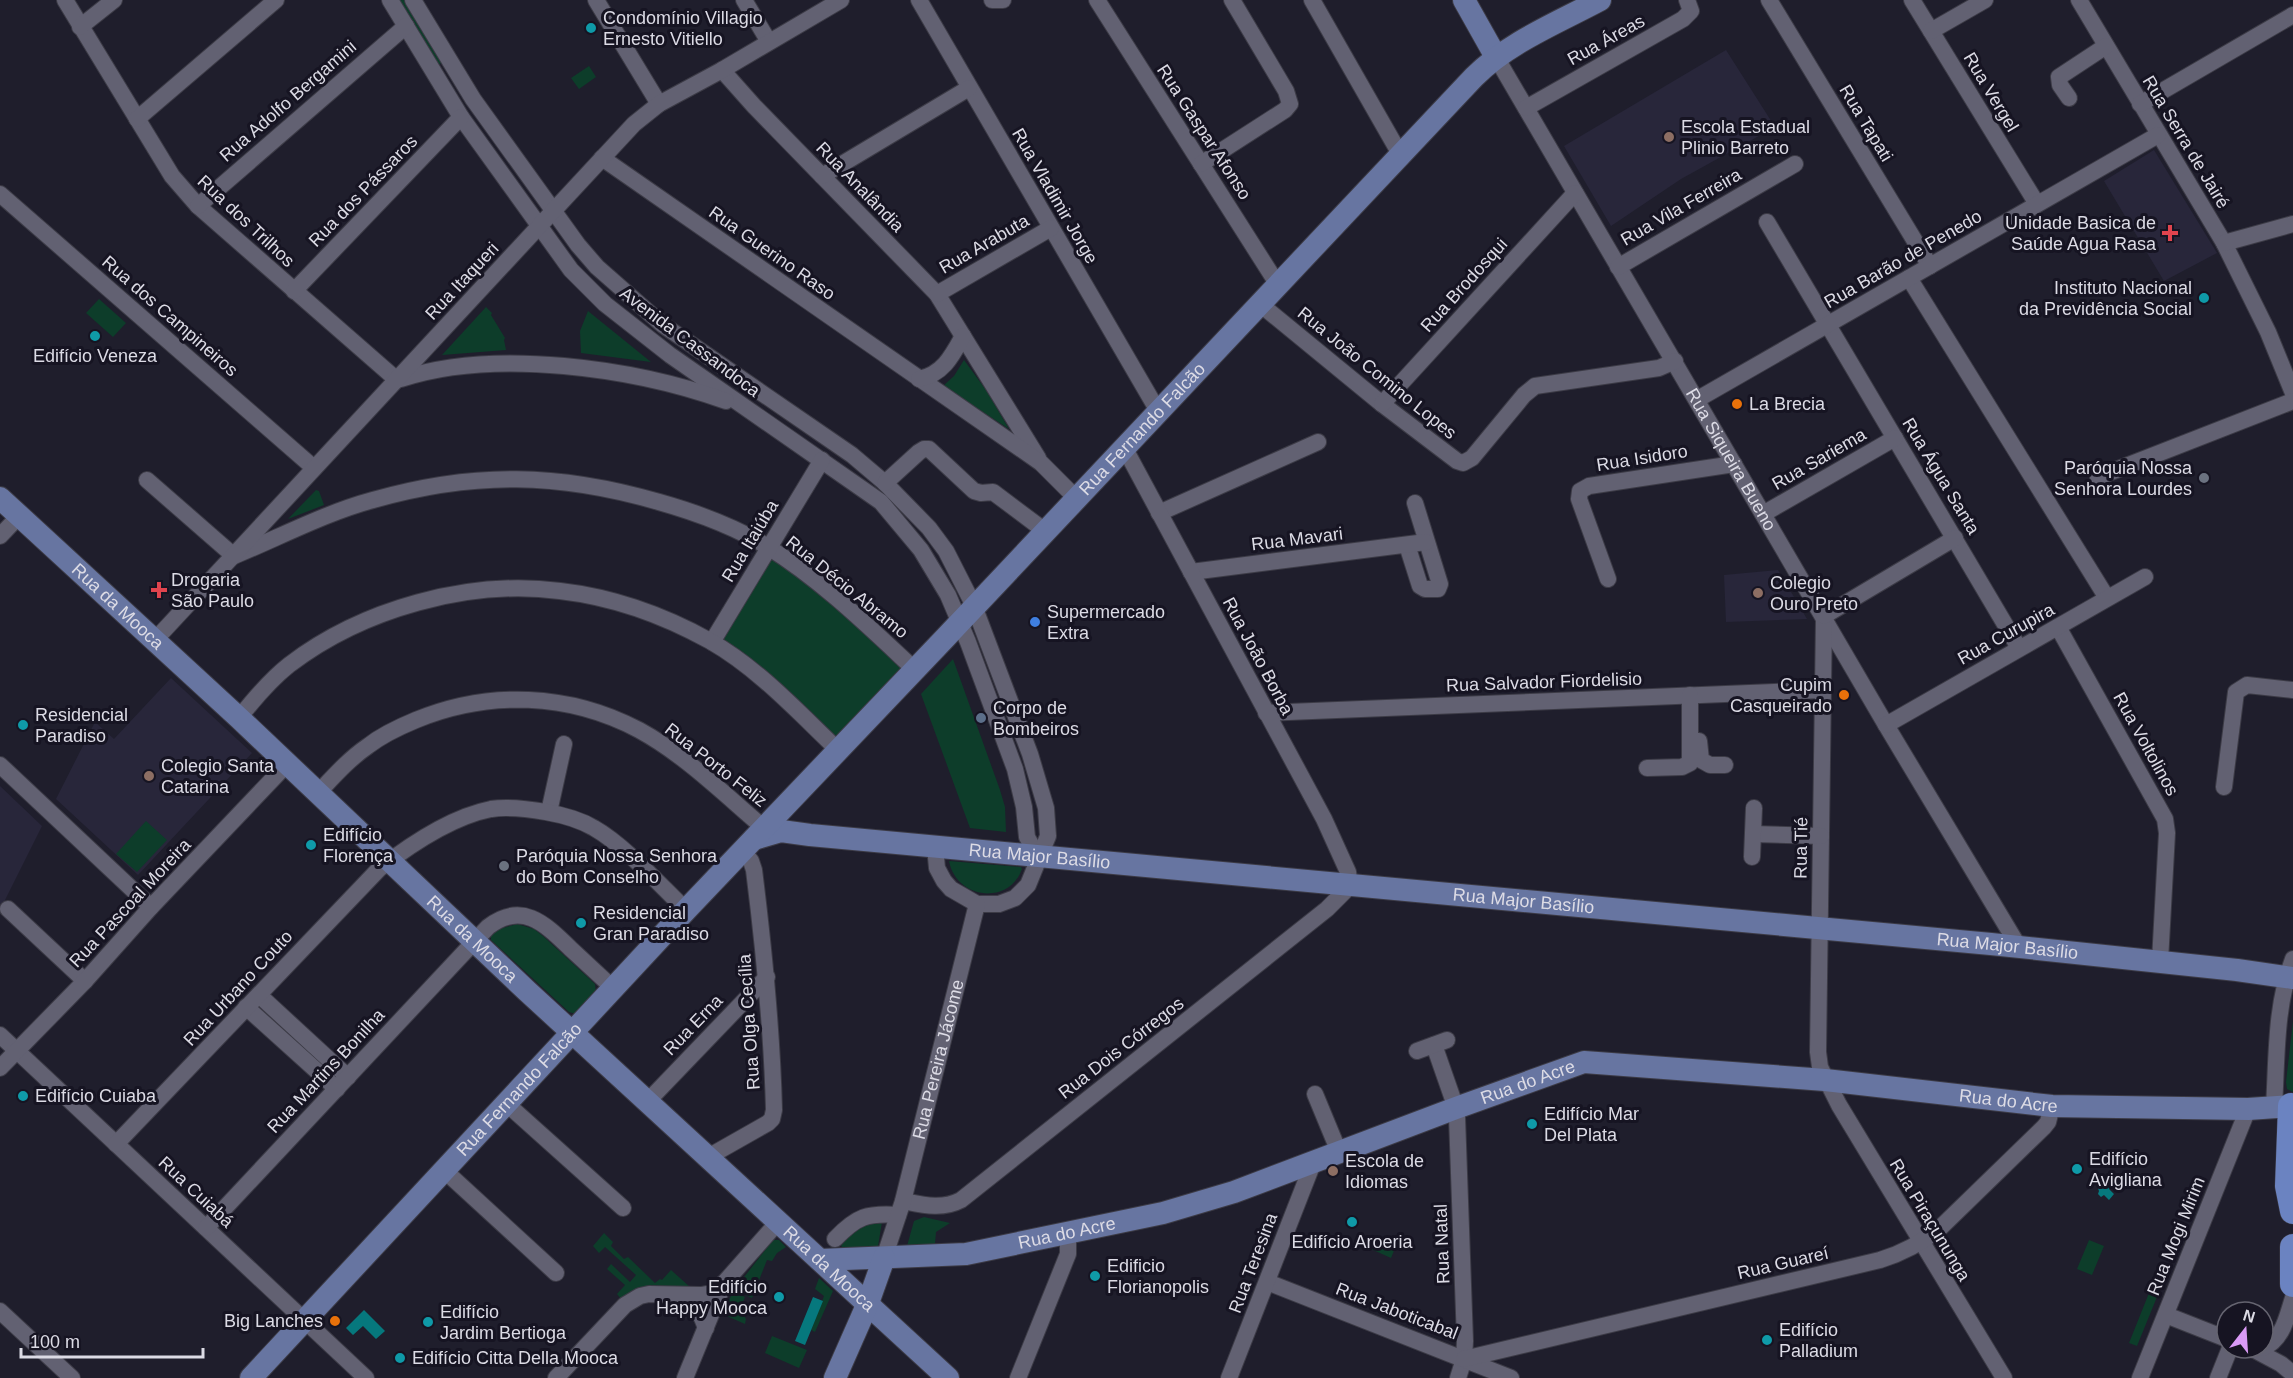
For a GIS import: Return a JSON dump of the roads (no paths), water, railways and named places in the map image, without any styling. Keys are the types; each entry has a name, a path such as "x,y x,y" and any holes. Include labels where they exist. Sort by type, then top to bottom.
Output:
{"highway":[{"path":"2286,1106 2288,1186 2293,1211"},
{"path":"2293,1247 2293,1284"}],"main road":[{"name":"Rua Siqueira Bueno","path":"1464,0 1496,57"},
{"name":"Rua Fernando Falcão","path":"251,1378 686,910 1474,77 1496,57 1600,0"},
{"name":"Rua da Mooca","path":"0,498 239,718 573,1033 948,1378"},
{"path":"790,801 786,814 789,822 796,830 810,835"},
{"name":"Rua Major Basílio","path":"754,839 781,831 1350,886 1820,927 2160,961 2291,971"},
{"name":"Rua do Acre","path":"820,1260 966,1254 1163,1213 1234,1192 1584,1062 1825,1080 2052,1106 2248,1108 2286,1106"},
{"name":"Rua Pereira Jácome","path":"834,1378 868,1304 884,1258"}],"street":[{"name":"Rua dos Trilhos","path":"65,0 172,176 198,206 397,380"},
{"path":"80,27 114,0"},
{"path":"137,119 276,0"},
{"name":"Avenida Cassandoca","path":"390,0 461,117 571,270 605,304 670,356 881,502 901,524 967,614"},
{"name":"Avenida Cassandoca","path":"413,0 473,99 578,245 597,267 663,326 852,455 885,483 929,528 946,551 967,614"},
{"path":"596,0 660,104"},
{"path":"744,0 769,42"},
{"name":"Rua Itaqueri","path":"154,641 634,124 660,104 841,0"},
{"name":"Rua Vladimir Jorge","path":"919,0 1158,411"},
{"path":"992,0 1003,0"},
{"name":"Rua Gaspar Afonso","path":"1097,0 1278,285"},
{"path":"1201,164 1286,110 1290,104 1287,91 1232,0"},
{"path":"1312,0 1400,154"},
{"name":"Rua Áreas","path":"1526,108 1683,20 1691,11 1686,0"},
{"name":"Rua Tapati","path":"1769,0 1930,266"},
{"name":"Rua Vergel","path":"1912,0 2037,204"},
{"path":"1931,31 1985,0"},
{"name":"Rua Serra de Jairé","path":"2079,0 2224,243 2268,332 2293,393"},
{"path":"2140,104 2293,15"},
{"name":"Rua Adolfo Bergamini","path":"198,206 406,26"},
{"path":"2069,98 2060,85 2059,77 2106,46"},
{"name":"Rua Siqueira Bueno","path":"1496,57 1698,399 1886,725 2019,947"},
{"name":"Rua Analândia","path":"722,70 937,294 1041,463"},
{"path":"822,176 969,88"},
{"name":"Rua dos Pássaros","path":"294,291 461,117"},
{"name":"Rua Barão de Penedo","path":"1698,399 2158,135"},
{"name":"Rua Guerino Raso","path":"602,158 1041,463"},
{"name":"Rua Vila Ferreira","path":"1618,267 1795,164"},
{"name":"Rua Brodosqui","path":"1382,404 1575,193"},
{"name":"Rua dos Campineiros","path":"0,194 314,468"},
{"name":"Rua Água Santa","path":"1767,222 2019,648"},
{"path":"2224,243 2293,224"},
{"name":"Rua Arabuta","path":"937,294 1051,228"},
{"path":"1909,278 2108,598"},
{"name":"Rua João Comino Lopes","path":"1260,304 1382,404 1457,461 1467,462 1472,458 1524,395 1535,386 1659,368 1675,361"},
{"path":"919,379 934,375 945,366 963,336"},
{"path":"397,380 443,367 556,365 652,379 744,407"},
{"path":"2098,477 2293,401"},
{"name":"Rua Sariema","path":"1763,514 1895,438"},
{"path":"1159,513 1318,442"},
{"name":"Rua João Borba","path":"1124,447 1324,819 1348,872 1350,886"},
{"path":"885,483 919,452 929,449 974,491 993,492 1045,531"},
{"name":"Rua Itaiúba","path":"712,642 822,460"},
{"path":"1041,463 1077,498"},
{"name":"Rua Isidoro","path":"1608,579 1579,499 1581,491 1590,486 1734,464"},
{"name":"Rua Décio Abramo","path":"234,556 332,514 373,500 460,482 520,479 583,483 704,515 769,548 823,587 914,669"},
{"path":"147,480 234,556"},
{"path":"1407,545 1420,586 1425,589 1438,589 1440,584 1415,503"},
{"path":"0,536 19,516"},
{"path":"1824,616 1955,538"},
{"name":"Rua Mavari","path":"1191,572 1426,542"},
{"name":"Rua Curupira","path":"1886,725 2145,578"},
{"path":"239,718 287,667 326,642 375,617 444,596 531,589 574,593 647,612 712,642 778,692 838,750"},
{"path":"935,847 937,868 944,881 954,892 977,904 999,904 1015,898 1028,885 1048,836 1046,808 1036,772 1004,683 967,614"},
{"path":"967,614 986,691 1020,787 1027,837 1038,857"},
{"name":"Rua Tié","path":"1824,616 1818,1052 1825,1080"},
{"name":"Rua Voltolinos","path":"2058,627 2165,819 2167,833 2160,961"},
{"path":"1823,665 1840,660 1850,662"},
{"path":"986,691 1004,683"},
{"path":"2224,787 2234,697 2240,688 2247,685 2293,690"},
{"name":"Rua Salvador Fiordelisio","path":"1266,713 1822,690"},
{"path":"1694,695 1701,760 1710,765 1725,765"},
{"path":"1647,768 1682,767 1690,763 1694,695"},
{"name":"Rua Porto Feliz","path":"318,793 369,744 399,727 460,705 503,699 538,699 572,705 613,717 676,754 754,839"},
{"path":"996,719 1014,711"},
{"path":"549,812 564,744"},
{"name":"Rua Pascoal Moreira","path":"0,1068 85,981 288,764"},
{"path":"0,765 152,907"},
{"path":"1752,857 1754,808"},
{"name":"Rua Urbano Couto","path":"116,1144 321,928 390,861 439,829 492,809 529,809 571,818 596,829 686,910"},
{"path":"1753,834 1821,836"},
{"name":"Rua Olga Cecília","path":"708,1157 764,1126 772,1119 774,1110 767,977 751,861 754,839"},
{"name":"Rua Dois Córregos","path":"901,1208 933,1207 953,1204 960,1200 1327,909 1350,886"},
{"name":"Rua Pereira Jácome","path":"884,1258 901,1208 977,904"},
{"path":"8,909 85,981"},
{"name":"Rua Martins Bonilha","path":"206,1228 474,941 499,919 513,915 534,919 544,924 613,988"},
{"path":"1991,944 1997,937 2001,918"},
{"path":"2286,1106 2279,1021 2291,971"},
{"name":"Rua Erna","path":"648,1101 767,977"},
{"path":"259,994 295,1040"},
{"path":"246,1007 295,1040 342,1083"},
{"name":"Rua Cuiabá","path":"0,1035 366,1378"},
{"name":"Rua Natal","path":"1417,1051 1441,1043 1456,1108 1465,1341 1464,1359 1458,1378"},
{"name":"Rua Piraçununga","path":"1825,1080 1921,1244 2004,1378"},
{"path":"1315,1094 1339,1152"},
{"path":"507,1104 623,1208"},
{"name":"Rua Guareí","path":"1464,1359 1880,1260 1921,1244 2044,1127 2048,1122 2052,1106"},
{"name":"Rua Mogi Mirim","path":"2140,1378 2248,1108"},
{"name":"Rua Teresina","path":"1229,1378 1313,1163"},
{"path":"444,1171 556,1273"},
{"path":"835,1239 848,1225 863,1216 901,1208"},
{"path":"556,1378 625,1305 633,1300 650,1294 687,1296 712,1293 724,1283 779,1221"},
{"path":"1018,1378 1068,1254 1068,1233"},
{"name":"Rua Jaboticabal","path":"1267,1282 1511,1378"},
{"path":"686,1378 724,1283"},
{"path":"687,1296 706,1328"},
{"path":"2275,1340 2293,1298"},
{"path":"0,1311 72,1378"},
{"path":"2166,1314 2215,1334"},
{"path":"2218,1378 2225,1360"},
{"path":"2274,1360 2293,1374"}],"place":[{"name":"Condomínio Villagio Ernesto Vitiello","path":"591,28"},
{"name":"Escola Estadual Plinio Barreto","path":"1669,137"},
{"name":"Unidade Basica de Saúde Agua Rasa","path":"2170,233"},
{"name":"Instituto Nacional da Previdência Social","path":"2204,298"},
{"name":"Edifício Veneza","path":"95,336"},
{"name":"La Brecia","path":"1737,404"},
{"name":"Paróquia Nossa Senhora Lourdes","path":"2204,478"},
{"name":"Drogaria São Paulo","path":"159,590"},
{"name":"Colegio Ouro Preto","path":"1758,593"},
{"name":"Supermercado Extra","path":"1035,622"},
{"name":"Cupim Casqueirado","path":"1844,695"},
{"name":"Corpo de Bombeiros","path":"981,718"},
{"name":"Residencial Paradiso","path":"23,725"},
{"name":"Colegio Santa Catarina","path":"149,776"},
{"name":"Edifício Florença","path":"311,845"},
{"name":"Paróquia Nossa Senhora do Bom Conselho","path":"504,866"},
{"name":"Residencial Gran Paradiso","path":"581,923"},
{"name":"Edifício Cuiaba","path":"23,1096"},
{"name":"Edifício Mar Del Plata","path":"1532,1124"},
{"name":"Edifício Avigliana","path":"2077,1169"},
{"name":"Escola de Idiomas","path":"1333,1171"},
{"name":"Edifício Aroeria","path":"1352,1222"},
{"name":"Edificio Florianopolis","path":"1095,1276"},
{"name":"Edifício Happy Mooca","path":"779,1297"},
{"name":"Big Lanches","path":"335,1321"},
{"name":"Edifício Jardim Bertioga","path":"428,1322"},
{"name":"Edifício Palladium","path":"1767,1340"},
{"name":"Edifício Citta Della Mooca","path":"400,1358"}]}
